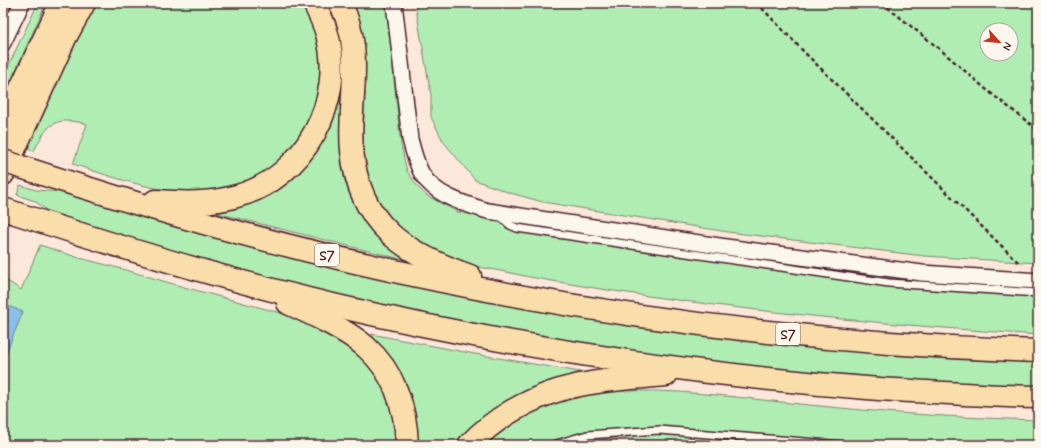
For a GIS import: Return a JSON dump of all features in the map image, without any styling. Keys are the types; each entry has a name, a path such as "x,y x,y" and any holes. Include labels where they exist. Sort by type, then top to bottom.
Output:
{"highway":[{"path":"3,126 61,3"},
{"path":"8,167 65,38 84,3"},
{"path":"117,198 178,202 220,200 254,190 287,169 312,139 322,117 328,98 331,78 327,35 314,3"},
{"path":"340,3 348,23 355,61 351,134 354,171 360,190 369,209 380,224 394,238 418,254 447,268 539,300"},
{"name":"S7","path":"8,167 228,230 334,257 442,282 539,300 652,318 776,333 937,346 1038,351"},
{"path":"3,209 132,251 240,281 344,307 460,332 591,356 704,372 843,386 950,394 1038,397"},
{"path":"240,281 304,310 330,324 358,340 373,354 386,371 397,390 405,421 407,445"},
{"path":"469,445 493,423 516,409 541,397 564,389 618,379 704,372"}],"street":[{"path":"3,43 9,16 22,3"},
{"path":"394,3 410,139 414,156 423,175 435,189 452,198 488,211 726,247 922,273 1037,285"}],"lane":[{"path":"553,445 587,435 659,430 841,445"}],"path":[{"path":"757,3 806,54 997,241 1037,285"},
{"path":"882,3 942,51 988,91 1038,130"}],"green space":[{"path":"38,3 46,3 3,99 3,77"},
{"path":"95,3 302,3 309,17 319,45 321,60 320,84 315,107 305,128 292,147 276,164 257,177 235,186 212,191 194,192 159,189 73,164 87,124 67,121 53,124 48,128 34,151 26,149 84,21"},
{"path":"352,3 386,3 401,145 407,171 417,186 427,196 458,212 828,274 1038,295 1038,335 876,322 714,305 540,279 461,263 449,258 420,243 403,231 393,222 382,208 372,190 366,171 364,151 364,51"},
{"path":"415,3 1038,3 1038,263 924,256 728,232 543,202 510,193 475,180 443,141 431,117 431,95"},
{"path":"337,101 342,105 340,132 341,161 344,179 350,194 357,209 366,222 405,260 209,211 243,204"},
{"path":"20,185 36,190 73,193 317,262 452,294 582,318 1038,360 1038,387 954,383 810,372 700,361 506,331 288,284 160,250 51,214 35,201 17,195"},
{"path":"40,245 76,257 297,318 345,342 375,371 389,397 398,445 3,445 3,278 21,290"},
{"path":"371,334 580,372 533,389 481,422 458,445 417,445 415,411 407,386 397,367"},
{"path":"607,391 658,391 882,412 1038,420 1038,445 709,445 621,438 588,441 578,445 486,445 524,417 554,403 569,398"}],"water":[{"path":"3,304 23,312 3,360"}]}
